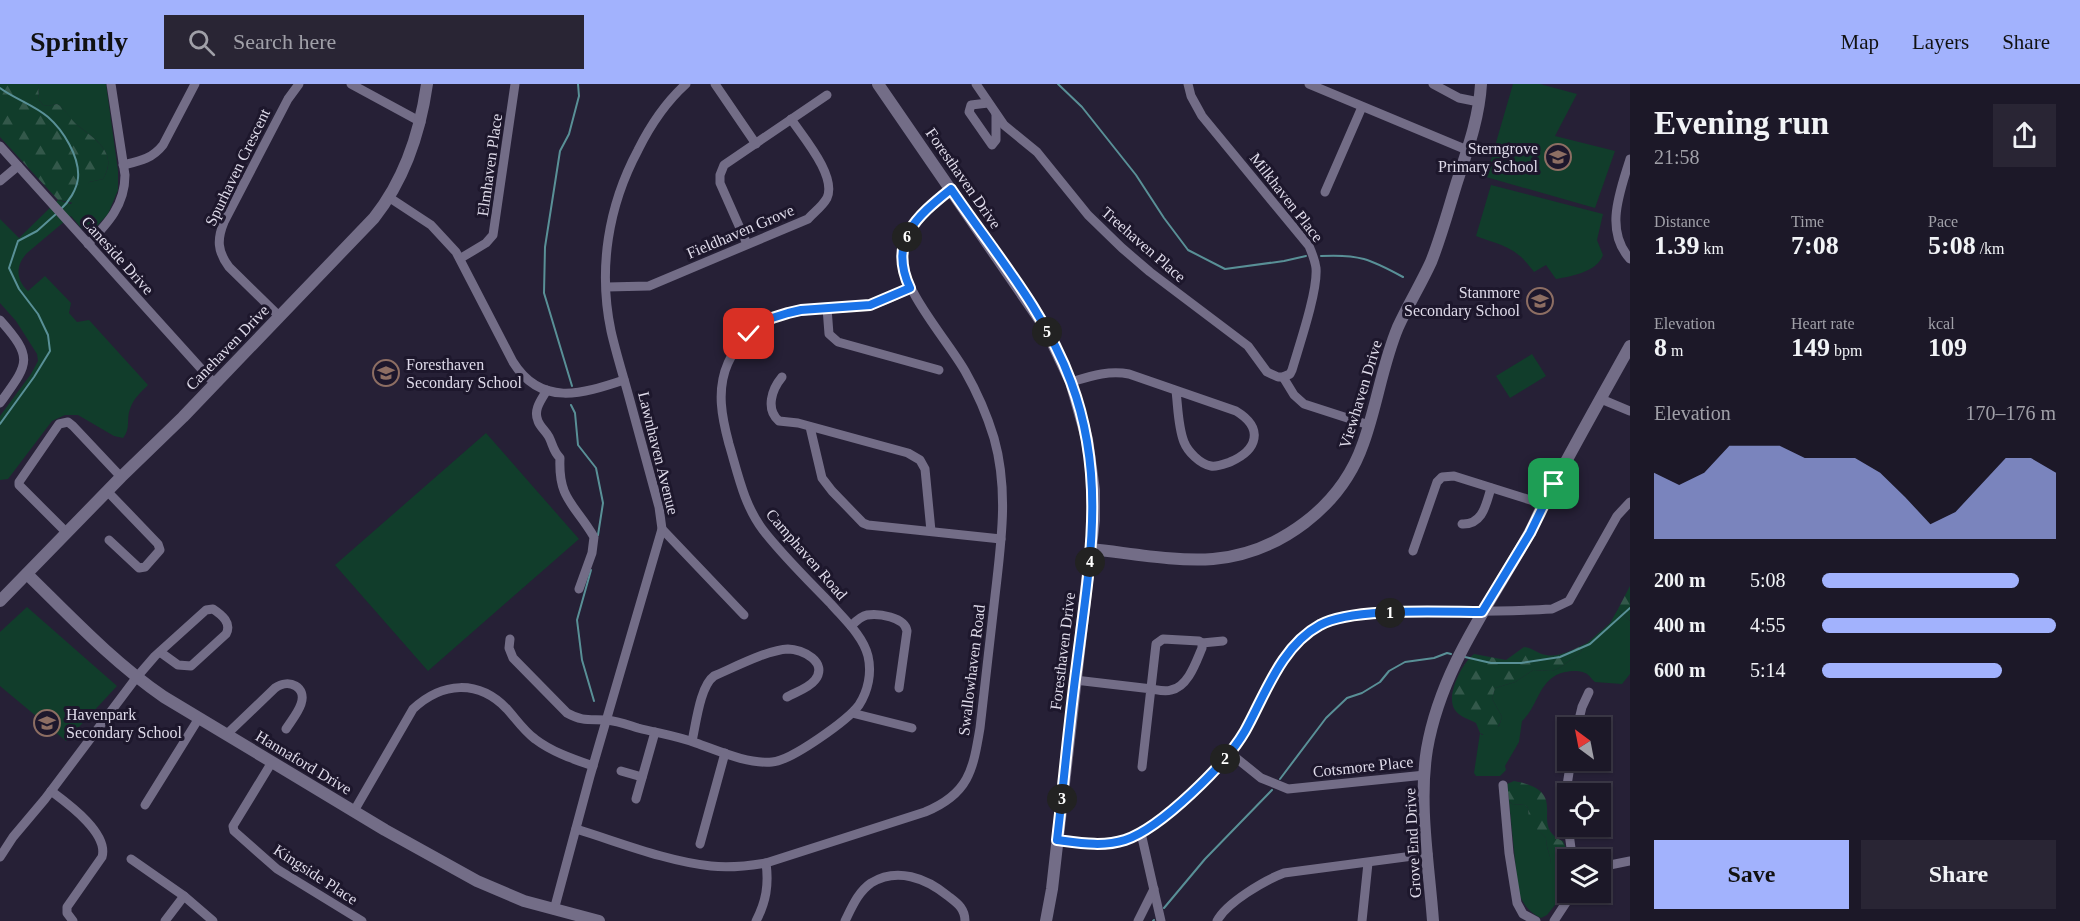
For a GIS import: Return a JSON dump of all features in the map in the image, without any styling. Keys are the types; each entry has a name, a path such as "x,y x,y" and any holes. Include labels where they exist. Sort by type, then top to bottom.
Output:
{"street":[{"path":"88,244 113,217 120,204 125,182 111,84"},
{"path":"123,165 142,161 157,153 195,84"},
{"name":"Spurhaven Crescent","path":"279,316 229,267 222,258 218,241 224,222 298,84"},
{"path":"351,84 421,122"},
{"name":"Canehaven Drive","path":"0,602 121,477 183,417 349,245 390,198 406,166 421,122 427,84"},
{"name":"Lawnhaven Avenue","path":"554,910 662,529 659,507 611,331 606,260 610,227 623,181 645,136 667,105 686,84"},
{"path":"715,84 756,144"},
{"name":"Foresthaven Drive","path":"878,84 1040,319 1071,382 1082,415 1094,490 1091,549 1046,921"},
{"name":"Treehaven Place","path":"976,84 1004,125 1037,152 1088,214 1122,248 1248,346 1267,372 1278,377 1285,376"},
{"name":"Milkhaven Place","path":"1188,84 1191,96 1202,116 1309,246 1313,256 1316,268 1315,284 1292,370 1285,376"},
{"path":"1309,84 1467,150"},
{"path":"1433,84 1459,98 1479,102"},
{"name":"Viewhaven Drive","path":"1091,549 1193,560 1213,559 1247,552 1278,540 1308,521 1340,488 1357,459 1393,339 1438,245 1467,150 1481,84"},
{"name":"Elmhaven Place","path":"461,258 486,243 493,235 514,89"},
{"path":"747,244 720,183 724,165 827,95"},
{"path":"988,103 971,105 969,112 992,145 996,140 996,114"},
{"path":"1325,192 1362,107"},
{"name":"Fieldhaven Grove","path":"607,287 649,286 808,219 820,208 826,198 829,191 827,177 791,120"},
{"name":"Caneside Drive","path":"0,146 214,383"},
{"path":"1630,159 1615,219 1620,244 1630,259"},
{"path":"0,181 18,166"},
{"name":"Swallowhaven Road","path":"576,829 693,863 743,867 766,863 925,812 947,801 966,783 975,759 980,728 1001,539 1003,513 1001,469 989,423 966,372 910,288 903,269 902,256 910,228 923,211 951,189"},
{"path":"390,198 431,225 461,258 520,374 538,388 561,393 589,392 624,380"},
{"name":"Camphaven Road","path":"510,639 509,648 513,658 567,713 583,720 607,720 692,741 725,753 762,762 772,762 794,755 852,713 867,689 870,668 865,648 851,626 772,541 754,516 741,484 723,420 722,381 727,365 740,344 749,334 772,318 801,310 870,305 910,288"},
{"path":"827,308 828,334 838,342 939,370"},
{"path":"0,320 21,345 25,363 23,370 0,403"},
{"name":"Grove End Drive","path":"1433,921 1424,810 1425,775 1431,728 1444,687 1482,612 1530,533 1543,504 1630,346"},
{"path":"1071,382 1102,373 1121,372 1176,391 1242,415 1253,426 1255,434 1249,449 1239,457 1218,466 1209,466 1201,461 1189,450 1184,441 1176,391"},
{"path":"1285,376 1294,395 1304,404 1369,425"},
{"path":"782,377 773,392 771,411 774,417 782,422 798,423 908,453 920,460 927,476 931,531"},
{"path":"547,390 536,412 538,422 548,434 553,450 560,458 560,484 564,494 594,537 592,553 579,589"},
{"path":"1601,399 1630,411"},
{"path":"67,533 27,495 20,485 59,424 68,422 73,426 121,477"},
{"path":"810,428 822,478 858,519 867,525 1001,539"},
{"path":"1413,551 1437,482 1442,477 1454,477 1543,504"},
{"path":"1462,524 1469,525 1479,519 1491,488"},
{"path":"108,492 158,544 160,550 145,567 139,568 109,540"},
{"path":"1057,840 1102,844 1124,840 1141,833 1173,808 1212,774 1230,753 1244,733 1294,645 1319,625 1330,620 1367,614 1552,609 1564,605 1617,516 1630,502"},
{"path":"662,529 744,615"},
{"name":"Hannaford Drive","path":"27,574 136,678 226,735 477,881 524,901 599,921"},
{"path":"0,857 136,678 160,652 206,610 213,609 228,624 226,634 191,666 178,665 160,652"},
{"path":"851,626 868,615 897,618 904,623 907,631 899,688"},
{"path":"1142,766 1156,644 1160,639 1202,643 1223,641"},
{"path":"1075,680 1172,690 1183,684 1196,663 1202,643"},
{"path":"692,741 704,691 714,676 772,653 787,649 802,651 815,661 818,673 805,688 788,697"},
{"path":"226,735 275,688 285,682 294,684 302,697 301,704 286,729"},
{"path":"354,811 413,709 422,700 441,691 468,687 481,690 493,696 538,742 563,755 593,766"},
{"path":"1580,717 1589,692"},
{"path":"852,713 912,728"},
{"path":"145,805 199,718"},
{"path":"636,799 655,732"},
{"path":"700,844 725,753"},
{"name":"Cotsmore Place","path":"1230,753 1261,778 1288,789 1425,775"},
{"name":"Kingside Place","path":"272,762 233,826 234,831 277,869 362,921"},
{"path":"621,771 642,777"},
{"path":"1503,785 1516,903 1523,914 1536,921"},
{"path":"51,791 80,813 100,840 103,850 102,857 70,899 67,913 73,921"},
{"path":"1141,833 1161,921"},
{"path":"1217,921 1224,910 1276,876 1291,872 1428,854"},
{"path":"131,859 184,896 213,921"},
{"path":"1611,865 1630,861"},
{"path":"756,921 767,892 766,863"},
{"path":"1362,921 1368,863"},
{"path":"845,921 854,903 866,888 879,879 894,875 912,876 927,881 962,908 965,921"},
{"path":"1138,921 1154,889"},
{"path":"165,921 184,896"},
{"path":"1554,921 1566,903"}],"green space":[{"path":"0,84 38,84 39,100 43,105 57,104 60,106 74,123 97,141 107,154 107,170 103,179 89,182 84,196 74,203 58,200 0,137"},
{"path":"38,84 106,84 118,171 118,190 108,214 97,226 87,230 82,229 71,216 27,253 19,267 19,277 28,291 45,276 71,303 69,313 77,322 89,320 148,385 131,405 127,431 123,438 114,436 78,415 65,415 52,421 8,479 0,480 0,416 38,361 37,354 16,321 0,303 0,219 19,238 58,200 71,204 89,182 103,179 108,162 107,154 97,141 74,123 60,106 57,104 43,105 39,100"},
{"name":"Sterngrove Primary School","path":"1513,84 1540,84 1577,94 1555,136 1615,151 1595,208 1486,177"},
{"path":"1491,185 1603,214 1597,240 1603,255 1600,261 1583,272 1556,279 1546,265 1534,272 1515,252 1476,236"},
{"path":"1532,354 1546,376 1510,398 1496,376"},
{"path":"486,433 579,539 428,671 335,565"},
{"path":"1630,586 1630,621 1618,609"},
{"path":"27,607 117,686 66,741 0,686 0,632"},
{"path":"1618,609 1630,621 1630,674 1622,684 1595,682 1588,674 1580,671 1556,675 1544,686 1528,715 1522,721 1519,742 1505,766 1506,770 1500,776 1476,776 1474,773 1480,733 1482,735 1499,726 1502,717 1492,699 1495,688 1515,682 1533,670 1552,671 1559,668 1579,654 1587,643 1610,623"},
{"path":"1587,643 1579,654 1559,668 1552,671 1533,670 1515,682 1495,688 1492,699 1502,717 1497,728 1487,736 1480,733 1476,723 1457,712 1452,704 1456,680 1469,658 1474,654 1506,660 1524,647 1551,656"},
{"path":"1514,781 1532,786 1542,793 1546,801 1548,826 1553,834 1563,841 1566,849 1557,849 1557,869 1551,865 1546,838 1529,822 1528,808 1509,801 1507,784"},
{"path":"1509,801 1528,808 1530,822 1546,838 1551,864 1557,867 1557,902 1547,915 1541,918 1532,913 1521,899 1518,890"}],"waterway":[{"path":"572,386 544,293 545,247 560,151 569,134 579,96 578,84"},
{"path":"1058,84 1082,107 1136,175 1188,250 1225,269 1306,256"},
{"path":"0,88 48,117 69,144 76,161 78,178 72,195 60,210"},
{"path":"0,424 50,351 48,335 38,314 19,289 9,268 18,241 37,231 56,214"},
{"path":"1321,256 1364,259 1403,277"},
{"path":"571,405 575,413 578,445 596,468 603,503 598,535"},
{"path":"591,570 577,620 582,660 594,701"},
{"path":"1465,657 1491,663 1521,663 1560,657 1590,644 1630,608"},
{"path":"1280,779 1326,718 1347,698 1362,693 1380,682 1389,671 1405,662 1451,654"},
{"path":"1164,908 1205,859 1272,790"}],"place":[{"name":"Sterngrove Primary School","path":"1558,157"},
{"name":"Stanmore Secondary School","path":"1540,301"},
{"name":"Foresthaven Secondary School","path":"386,373"},
{"name":"Havenpark Secondary School","path":"47,723"}],"route":[{"path":"749,334 772,318 788,313 870,305 894,297 910,288 903,269 902,256 910,228 923,211 951,189 1044,327 1062,360 1082,415 1094,490 1091,549 1057,840 1102,844 1124,840 1141,833 1173,808 1212,774 1230,753 1244,733 1294,645 1319,625 1347,616 1367,614 1482,612 1530,533 1554,484"}]}
